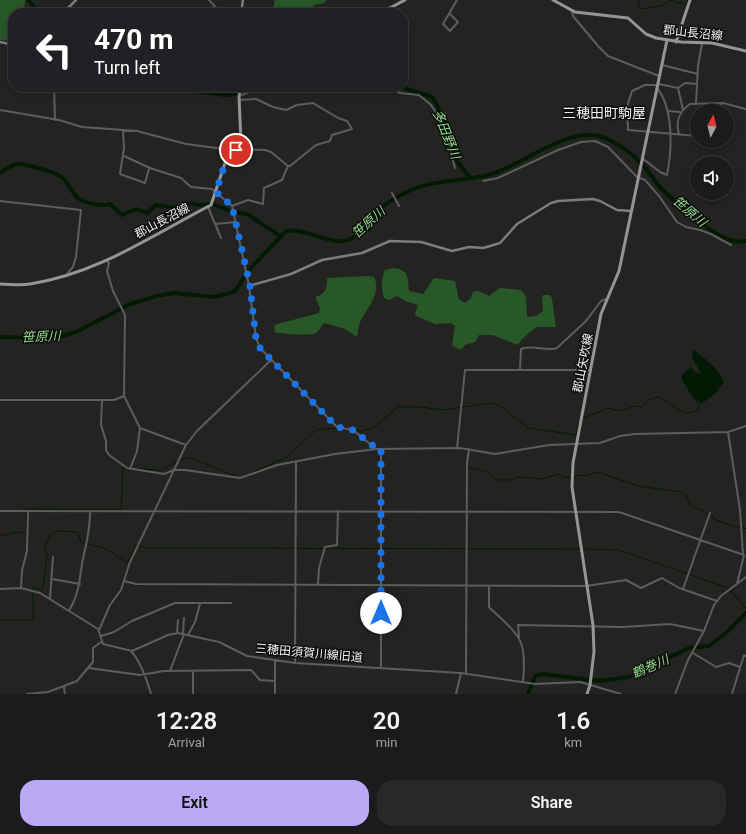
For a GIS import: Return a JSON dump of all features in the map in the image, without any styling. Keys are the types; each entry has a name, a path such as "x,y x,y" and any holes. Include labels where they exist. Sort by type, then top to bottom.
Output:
{"main road":[{"path":"390,8 405,0"},
{"name":"郡山長沼線","path":"553,0 572,11 625,17 633,21 648,36 676,42 715,43 746,51"},
{"path":"676,42 689,0"},
{"name":"郡山矢吹線","path":"587,694 591,683 594,652 593,627 572,479 577,443 601,314 619,271 641,158 667,40"},
{"name":"郡山長沼線","path":"0,284 29,284 66,275 107,261 208,206 213,201 226,160 241,143 240,92"}],"street":[{"path":"68,8 76,0"},
{"path":"209,0 216,8"},
{"path":"450,14 458,21 450,31 443,24 457,0"},
{"path":"572,11 574,16 593,41 608,56 659,76"},
{"path":"696,103 702,42"},
{"path":"662,64 698,74"},
{"path":"690,135 628,130 627,106 630,95 634,90 645,85 678,88 685,83 697,84"},
{"path":"641,158 660,172 667,175 671,149 670,134 667,111 657,85"},
{"path":"678,88 681,111 676,124 679,134"},
{"path":"54,92 55,120"},
{"path":"239,98 252,92"},
{"path":"398,92 419,95 431,105 445,129 448,147 455,168"},
{"path":"232,207 248,200 263,204 264,188 282,180 288,166 316,145 330,141 332,135 352,129 350,124 313,103 296,105 286,110 272,107 256,99 239,98"},
{"path":"667,111 681,111 689,105 696,103 721,103 746,109"},
{"path":"0,110 55,120 82,127 142,132 176,142 236,150 268,151 288,166"},
{"path":"123,130 124,156 120,174 145,183 150,168"},
{"path":"483,180 498,178 558,150 581,142 593,141 608,147 638,177 644,179 659,196 679,224 700,230 731,245"},
{"path":"124,156 150,168 181,178 191,187 210,188 232,207 245,270 250,286 256,338 260,348 337,427 353,430 377,449"},
{"path":"392,193 399,206"},
{"path":"250,286 291,274 322,260 362,253 390,241 421,242 452,251 468,247 490,246 500,242 517,224 549,204 558,201 593,199 617,210 631,211"},
{"path":"0,202 81,210 76,257 73,267 66,275"},
{"path":"208,206 221,238"},
{"path":"216,224 235,222"},
{"path":"107,261 109,263 108,274 119,304 125,315 124,396 140,428 137,451 130,468"},
{"path":"520,369 521,349 538,347 552,349 557,348 593,313 601,301 606,299"},
{"path":"99,630 110,604 124,581 128,566 186,445 197,431 271,360"},
{"path":"457,448 465,370 590,370"},
{"path":"0,400 116,400 124,396"},
{"path":"102,400 101,424 106,441 107,452 122,466 164,474 174,470 185,470 241,478 272,466 321,456 377,449 457,448 495,454 537,446 600,443 620,436 635,434 728,432 746,426"},
{"path":"140,428 186,445"},
{"path":"728,432 740,510 745,555 737,584"},
{"path":"381,449 381,668"},
{"path":"466,674 466,512 467,463 469,449"},
{"path":"295,663 296,461"},
{"path":"0,511 624,513 745,555"},
{"path":"21,588 22,570 27,552 28,511"},
{"path":"69,611 75,600 80,584 83,561 90,534 90,511"},
{"path":"318,585 319,568 325,546 337,545 338,512"},
{"path":"683,590 710,513"},
{"path":"50,599 48,594 52,579 53,557"},
{"path":"675,694 717,601 746,577"},
{"path":"124,581 136,584 588,586 626,580 641,588 662,578 683,590 717,601"},
{"path":"52,579 80,584"},
{"path":"489,586 489,606 522,641 525,659 523,682"},
{"path":"0,589 21,588 31,590 50,599 99,630 101,642"},
{"path":"101,636 114,632 132,621 175,603 231,603"},
{"path":"188,635 195,622 200,604"},
{"path":"170,671 183,634 184,618"},
{"path":"101,642 104,645 131,651 177,633 178,620"},
{"path":"519,637 518,625 593,627 670,624 704,631"},
{"name":"三穂田須賀川線旧道","path":"177,633 221,643 242,655 295,663 461,673 536,684 573,682 591,683 621,694"},
{"path":"27,694 39,694 77,682 93,662 93,648 101,642"},
{"path":"131,651 139,660 151,694"},
{"path":"693,653 716,667 730,663 740,667"},
{"path":"732,694 744,655 746,656"},
{"path":"275,660 275,694"},
{"path":"88,668 144,674 193,670 252,670 260,680 275,681"},
{"path":"193,670 193,694"},
{"path":"456,694 461,673"},
{"path":"64,687 64,694"}],"green space":[{"path":"0,0 25,0 24,8 8,8 8,41 0,40"},
{"path":"275,0 326,0 324,3 314,5 312,8 273,8"},
{"path":"394,268 403,271 407,275 409,291 423,294 434,278 455,281 459,299 465,303 471,298 473,292 478,291 489,296 500,288 521,290 526,297 527,317 536,316 543,311 543,295 550,295 552,299 556,327 536,327 522,339 518,345 493,335 479,335 475,342 465,345 461,350 452,346 455,326 451,323 435,324 416,316 415,314 418,305 405,301 397,296 389,300 384,298 382,284 385,270"},
{"path":"374,277 376,283 375,295 360,322 357,337 345,329 324,323 316,333 313,334 275,332 274,325 319,313 320,308 315,297 325,290 327,278"}],"shaded area":[{"path":"693,349 715,367 724,382 716,393 701,404 691,395 681,378 682,375 691,367 695,372 702,375 692,358"}],"waterway":[{"name":"多田野川","path":"28,0 35,8"},
{"path":"639,0 639,9 662,6 670,0 686,5 688,0"},
{"name":"多田野川","path":"408,90 432,97 446,126 453,156 470,178"},
{"name":"多田野川","path":"204,92 225,95 246,92"},
{"name":"笹原川","path":"0,337 44,338 62,336 78,331 128,305 156,296 174,293 214,297 230,293 236,290 248,271 286,231 302,232 336,241 351,239 359,233 383,207 397,197 413,189 434,183 477,177 501,171 557,143 585,135 598,136 611,141 635,157 667,194 688,213 712,231 725,238 736,241 746,241"},
{"path":"0,173 10,166 17,164 48,171 63,178 76,196 81,200 98,205 110,204 122,215 136,209 147,213 156,205 176,208 190,203 198,205 213,204 230,211 247,214 280,236"},
{"path":"583,418 607,408 621,411 635,406 642,407 649,400 658,397 681,411 691,412 697,410 699,407 694,397"},
{"path":"354,430 363,431 376,426 398,407 421,407 442,410 492,403 503,408 528,428 576,435 580,420"},
{"path":"251,473 287,457 316,430 337,428"},
{"path":"179,461 189,457 235,476"},
{"path":"138,469 161,470 176,462"},
{"path":"0,536 18,532 27,534 26,509 121,510 123,467 129,470"},
{"path":"469,468 486,471 498,480 510,480 519,477 542,479 559,474 563,477 571,478"},
{"path":"574,478 577,475 586,476 598,472 638,486 681,492 685,494 689,503 694,507 710,514 714,519 736,527 744,527 746,529"},
{"path":"0,620 33,620 33,587 42,590 47,559 45,547 50,535 58,531 78,532 81,542 107,549 124,561 128,562 136,545 147,548 580,549"},
{"path":"584,549 619,550 728,588 746,608"},
{"name":"鶴巻川","path":"528,694 535,676 542,674 600,681 629,677 689,648 709,646 726,633 746,613"}],"district":[{"name":"三穂田町駒屋","path":"604,113"}],"route":[{"path":"236,150 226,160 216,192 232,206 245,270 250,286 256,338 260,348 337,427 353,430 377,449 381,449 381,613"}]}
